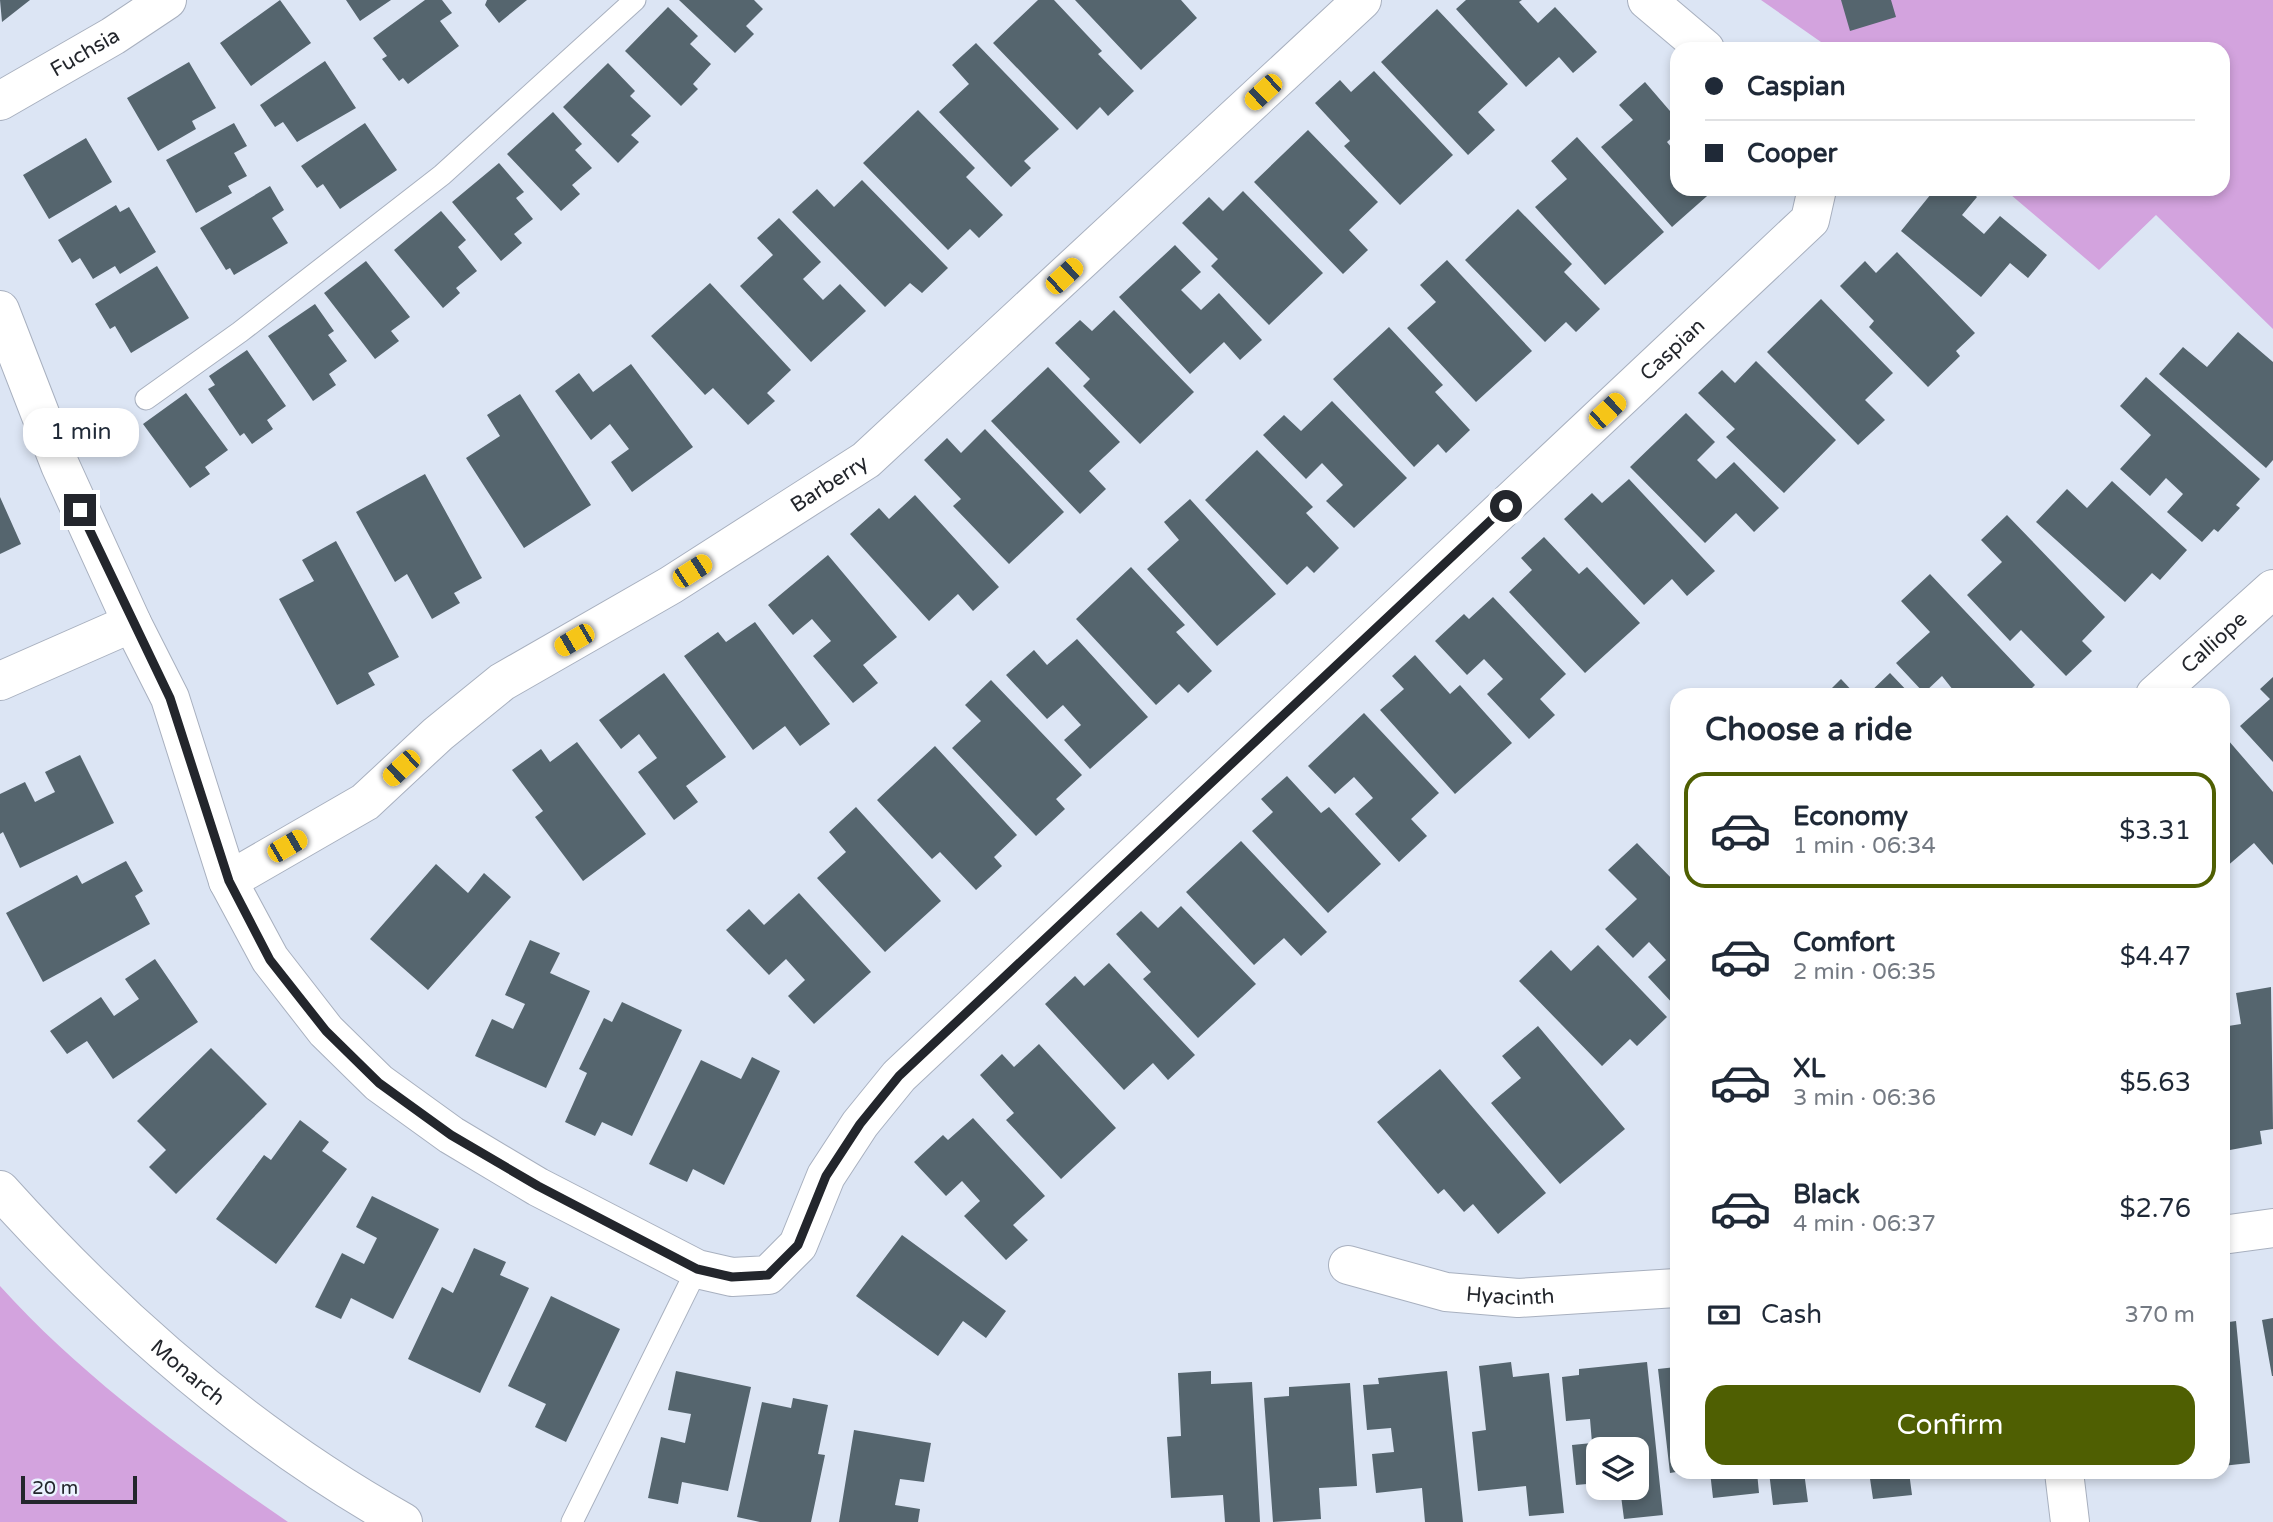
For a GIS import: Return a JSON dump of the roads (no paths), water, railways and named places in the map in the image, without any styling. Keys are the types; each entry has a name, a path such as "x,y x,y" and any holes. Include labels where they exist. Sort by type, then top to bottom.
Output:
{"street":[{"name":"Fuchsia","path":"0,101 113,36 167,0"},
{"name":"Barberry","path":"229,881 365,802 438,734 502,682 671,585 866,460 1362,0"},
{"path":"1647,0 1697,42"},
{"name":"Caspian","path":"0,310 60,465 132,623 170,698 229,881 270,960 326,1031 379,1083 451,1135 527,1180 697,1269 732,1277 768,1275 798,1245 826,1176 860,1124 899,1076 1810,220 1815,196"},
{"name":"Calliope","path":"2163,688 2273,589"},
{"path":"0,681 132,623"},
{"name":"Monarch","path":"0,1190 50,1246 125,1321 198,1383 353,1493 403,1522"},
{"path":"2230,1234 2273,1228"},
{"name":"Hyacinth","path":"1348,1265 1446,1292 1518,1298 1670,1288"},
{"path":"2065,1479 2070,1522"}],"lane":[{"path":"146,399 240,332 442,175 635,0"},
{"path":"572,1522 697,1269"}]}
